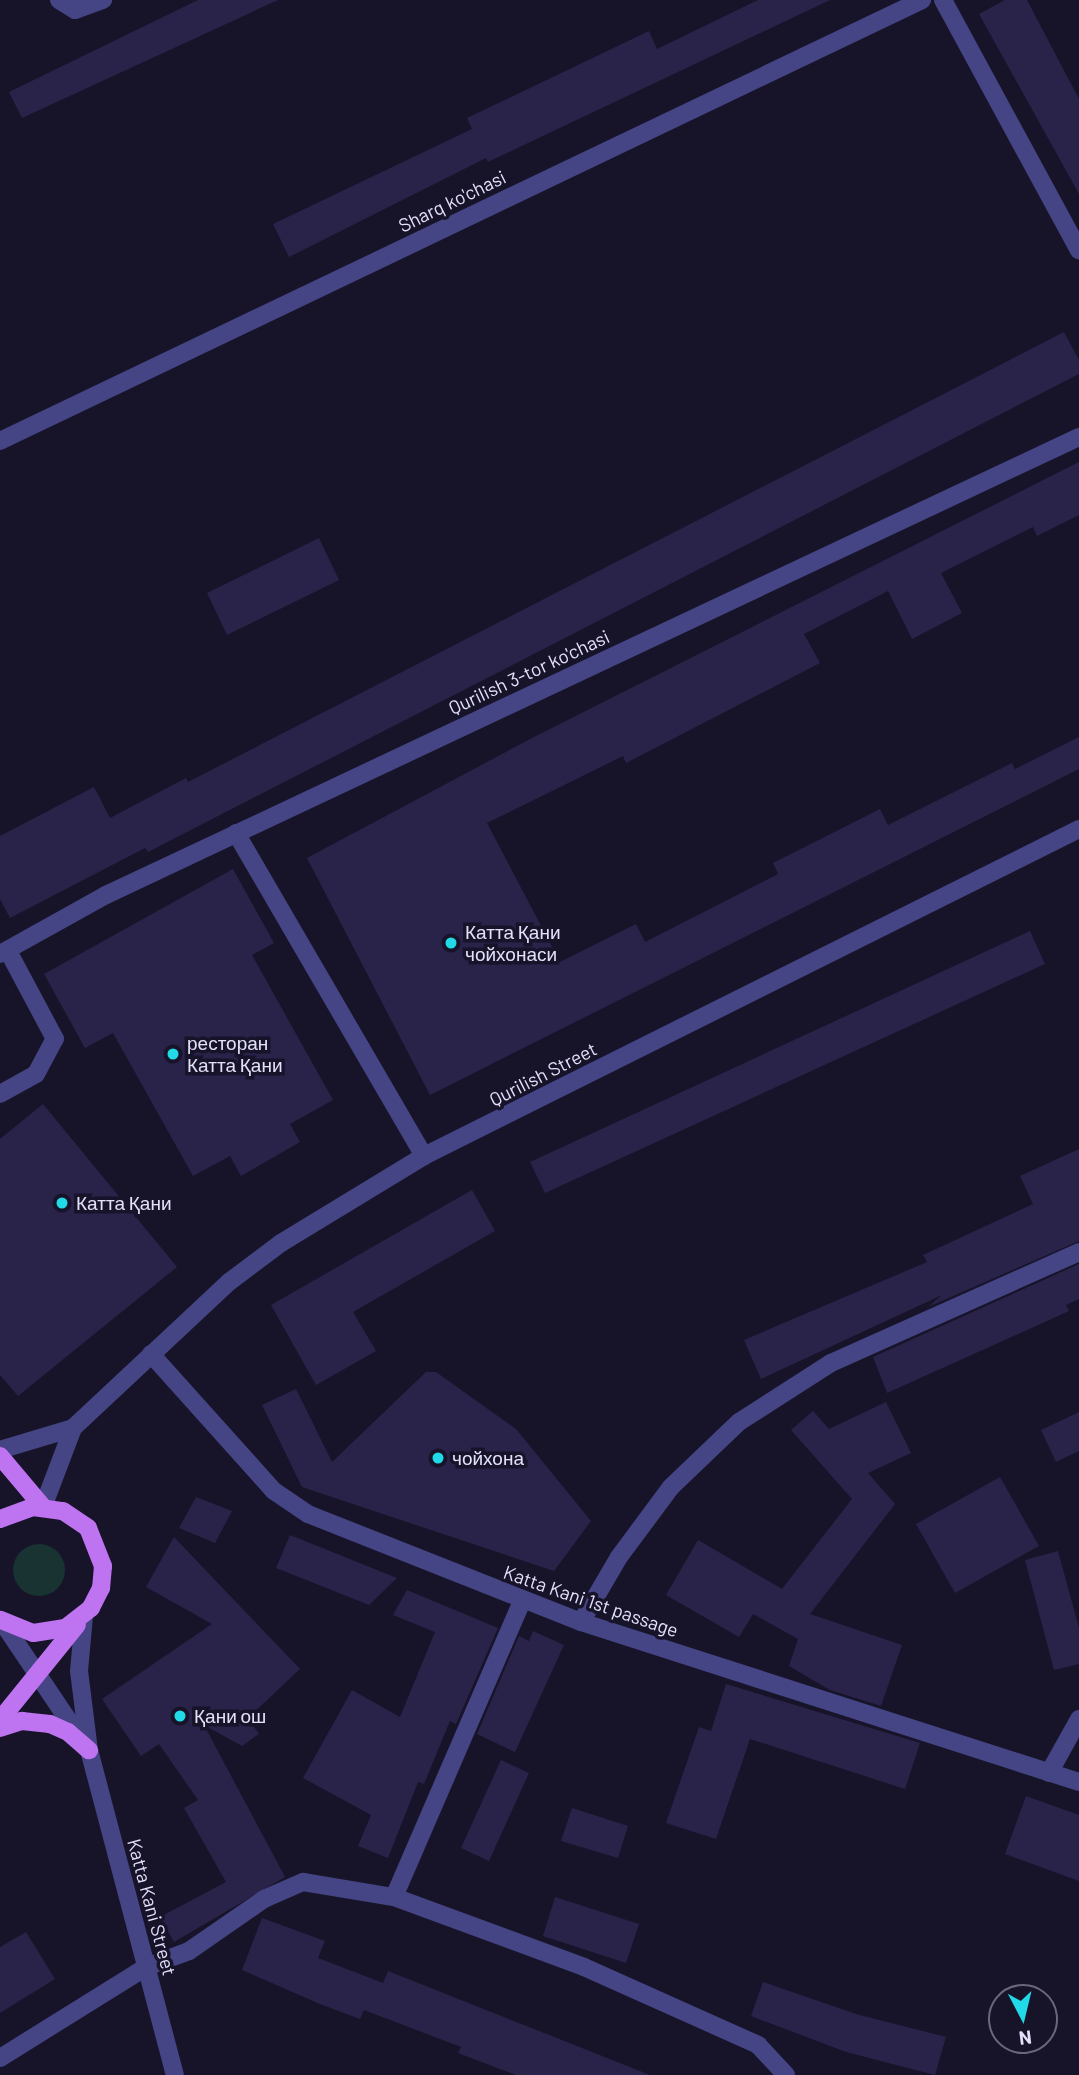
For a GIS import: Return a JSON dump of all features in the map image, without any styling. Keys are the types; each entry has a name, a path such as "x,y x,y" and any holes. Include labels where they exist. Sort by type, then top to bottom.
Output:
{"main road":[{"path":"0,1456 43,1507"},
{"path":"0,1519 24,1509 43,1507 81,1521 99,1546 103,1566 101,1588 84,1616 0,1720"},
{"path":"1,1621 45,1634 65,1628 84,1616"},
{"path":"0,1728 22,1721 50,1724 89,1750"}],"street":[{"path":"59,0 75,10 103,0"},
{"name":"Sharq ko'chasi","path":"0,441 922,0"},
{"path":"943,0 1079,251"},
{"name":"Qurilish 3-tor ko'chasi","path":"4,952 106,895 1079,437"},
{"name":"Qurilish Street","path":"43,1507 73,1428 229,1282 281,1243 424,1157 1079,829"},
{"path":"236,833 424,1157"},
{"path":"0,1094 36,1074 55,1039 4,952"},
{"path":"581,1622 619,1557 671,1487 739,1422 831,1363 1079,1252"},
{"name":"Katta Kani 1st passage","path":"151,1354 289,1504 348,1533 581,1622 1079,1782"},
{"name":"Qurilish Street","path":"0,1450 73,1428"},
{"path":"394,1897 522,1601"},
{"name":"Katta Kani Street","path":"84,1616 79,1671 89,1750 174,2075"},
{"name":"Katta Kani Street","path":"1,1621 89,1750"},
{"path":"1049,1773 1079,1719"},
{"path":"0,2058 146,1967 189,1951 264,1899 303,1882 394,1897 584,1966 758,2045 786,2075"}],"green space":[{"path":"39,1544 49,1546 57,1552 63,1560 63,1580 57,1588 49,1594 39,1596 29,1594 21,1588 15,1580 13,1570 15,1560 21,1552 29,1546"}],"building":[{"path":"198,0 278,0 22,118 9,92"},
{"path":"758,0 830,0 488,162 486,158 289,257 273,224 472,129 467,118 649,31 657,49"},
{"path":"1005,0 1027,0 1079,99 1079,194 979,14"},
{"path":"1064,332 1079,360 1079,374 148,852 145,848 10,918 0,899 0,836 94,787 110,818 186,778 188,782"},
{"path":"1079,462 1079,515 1037,536 1033,527 941,573 962,613 912,639 888,591 804,634 820,663 626,763 623,756 487,823 560,962 636,924 645,942 778,874 773,863 880,809 888,825 1012,763 1015,769 1079,737 1079,769 430,1095 307,858 534,737"},
{"path":"319,538 339,580 227,635 207,593"},
{"path":"233,869 274,943 252,955 333,1100 290,1124 300,1142 241,1176 230,1156 193,1176 113,1033 85,1048 44,974"},
{"path":"1030,931 1045,964 545,1193 530,1162"},
{"name":"Катта Қани","path":"43,1104 177,1267 18,1396 0,1375 0,1139"},
{"path":"1079,1149 1079,1241 928,1307 942,1295 761,1379 744,1340 927,1262 923,1255 1033,1204 1020,1176"},
{"path":"472,1190 495,1231 353,1312 376,1351 316,1385 271,1305"},
{"path":"1079,1264 1079,1299 1066,1305 1069,1311 887,1393 873,1357"},
{"name":"чойхона","path":"426,1372 436,1372 516,1429 591,1521 554,1571 302,1487 262,1405 296,1389 332,1462"},
{"path":"886,1402 911,1453 868,1473 895,1504 810,1614 902,1645 881,1706 830,1690 789,1666 798,1639 753,1614 739,1637 666,1595 698,1540 782,1589 852,1499 791,1430 813,1411 829,1429"},
{"path":"1079,1412 1079,1451 1056,1462 1041,1430"},
{"path":"1000,1477 1039,1546 955,1593 916,1524"},
{"path":"196,1497 232,1511 215,1543 179,1528"},
{"path":"290,1535 397,1578 369,1605 276,1568"},
{"path":"174,1537 300,1669 248,1718 259,1734 242,1746 204,1725 285,1877 174,1942 160,1917 226,1882 184,1808 198,1800 159,1744 141,1756 102,1699 212,1624 146,1587"},
{"path":"1058,1551 1079,1628 1079,1664 1054,1670 1025,1560"},
{"path":"407,1590 498,1628 456,1724 450,1721 424,1784 418,1782 388,1858 358,1846 371,1815 303,1778 352,1690 400,1717 435,1632 393,1615"},
{"path":"533,1631 564,1645 515,1752 477,1734 519,1636 529,1641"},
{"path":"726,1684 920,1743 905,1789 750,1739 716,1839 666,1823 699,1727 711,1731"},
{"path":"501,1760 529,1773 489,1861 461,1848"},
{"path":"1026,1796 1079,1815 1079,1881 1005,1854"},
{"path":"572,1808 628,1826 618,1858 561,1841"},
{"path":"555,1897 639,1924 626,1963 543,1936"},
{"path":"262,1918 325,1941 318,1958 383,1983 388,1971 650,2075 516,2075 458,2053 461,2047 364,2010 360,2019 320,2004 242,1970"},
{"path":"26,1932 55,1979 0,2013 0,1947"},
{"path":"763,1982 856,2014 946,2037 935,2075 846,2052 751,2016"}],"place":[{"name":"Катта Қани чойхонаси","path":"451,943"},
{"name":"ресторан Катта Қани","path":"173,1054"},
{"name":"Катта Қани","path":"62,1203"},
{"name":"чойхона","path":"438,1458"},
{"name":"Қани ош","path":"180,1716"}]}
